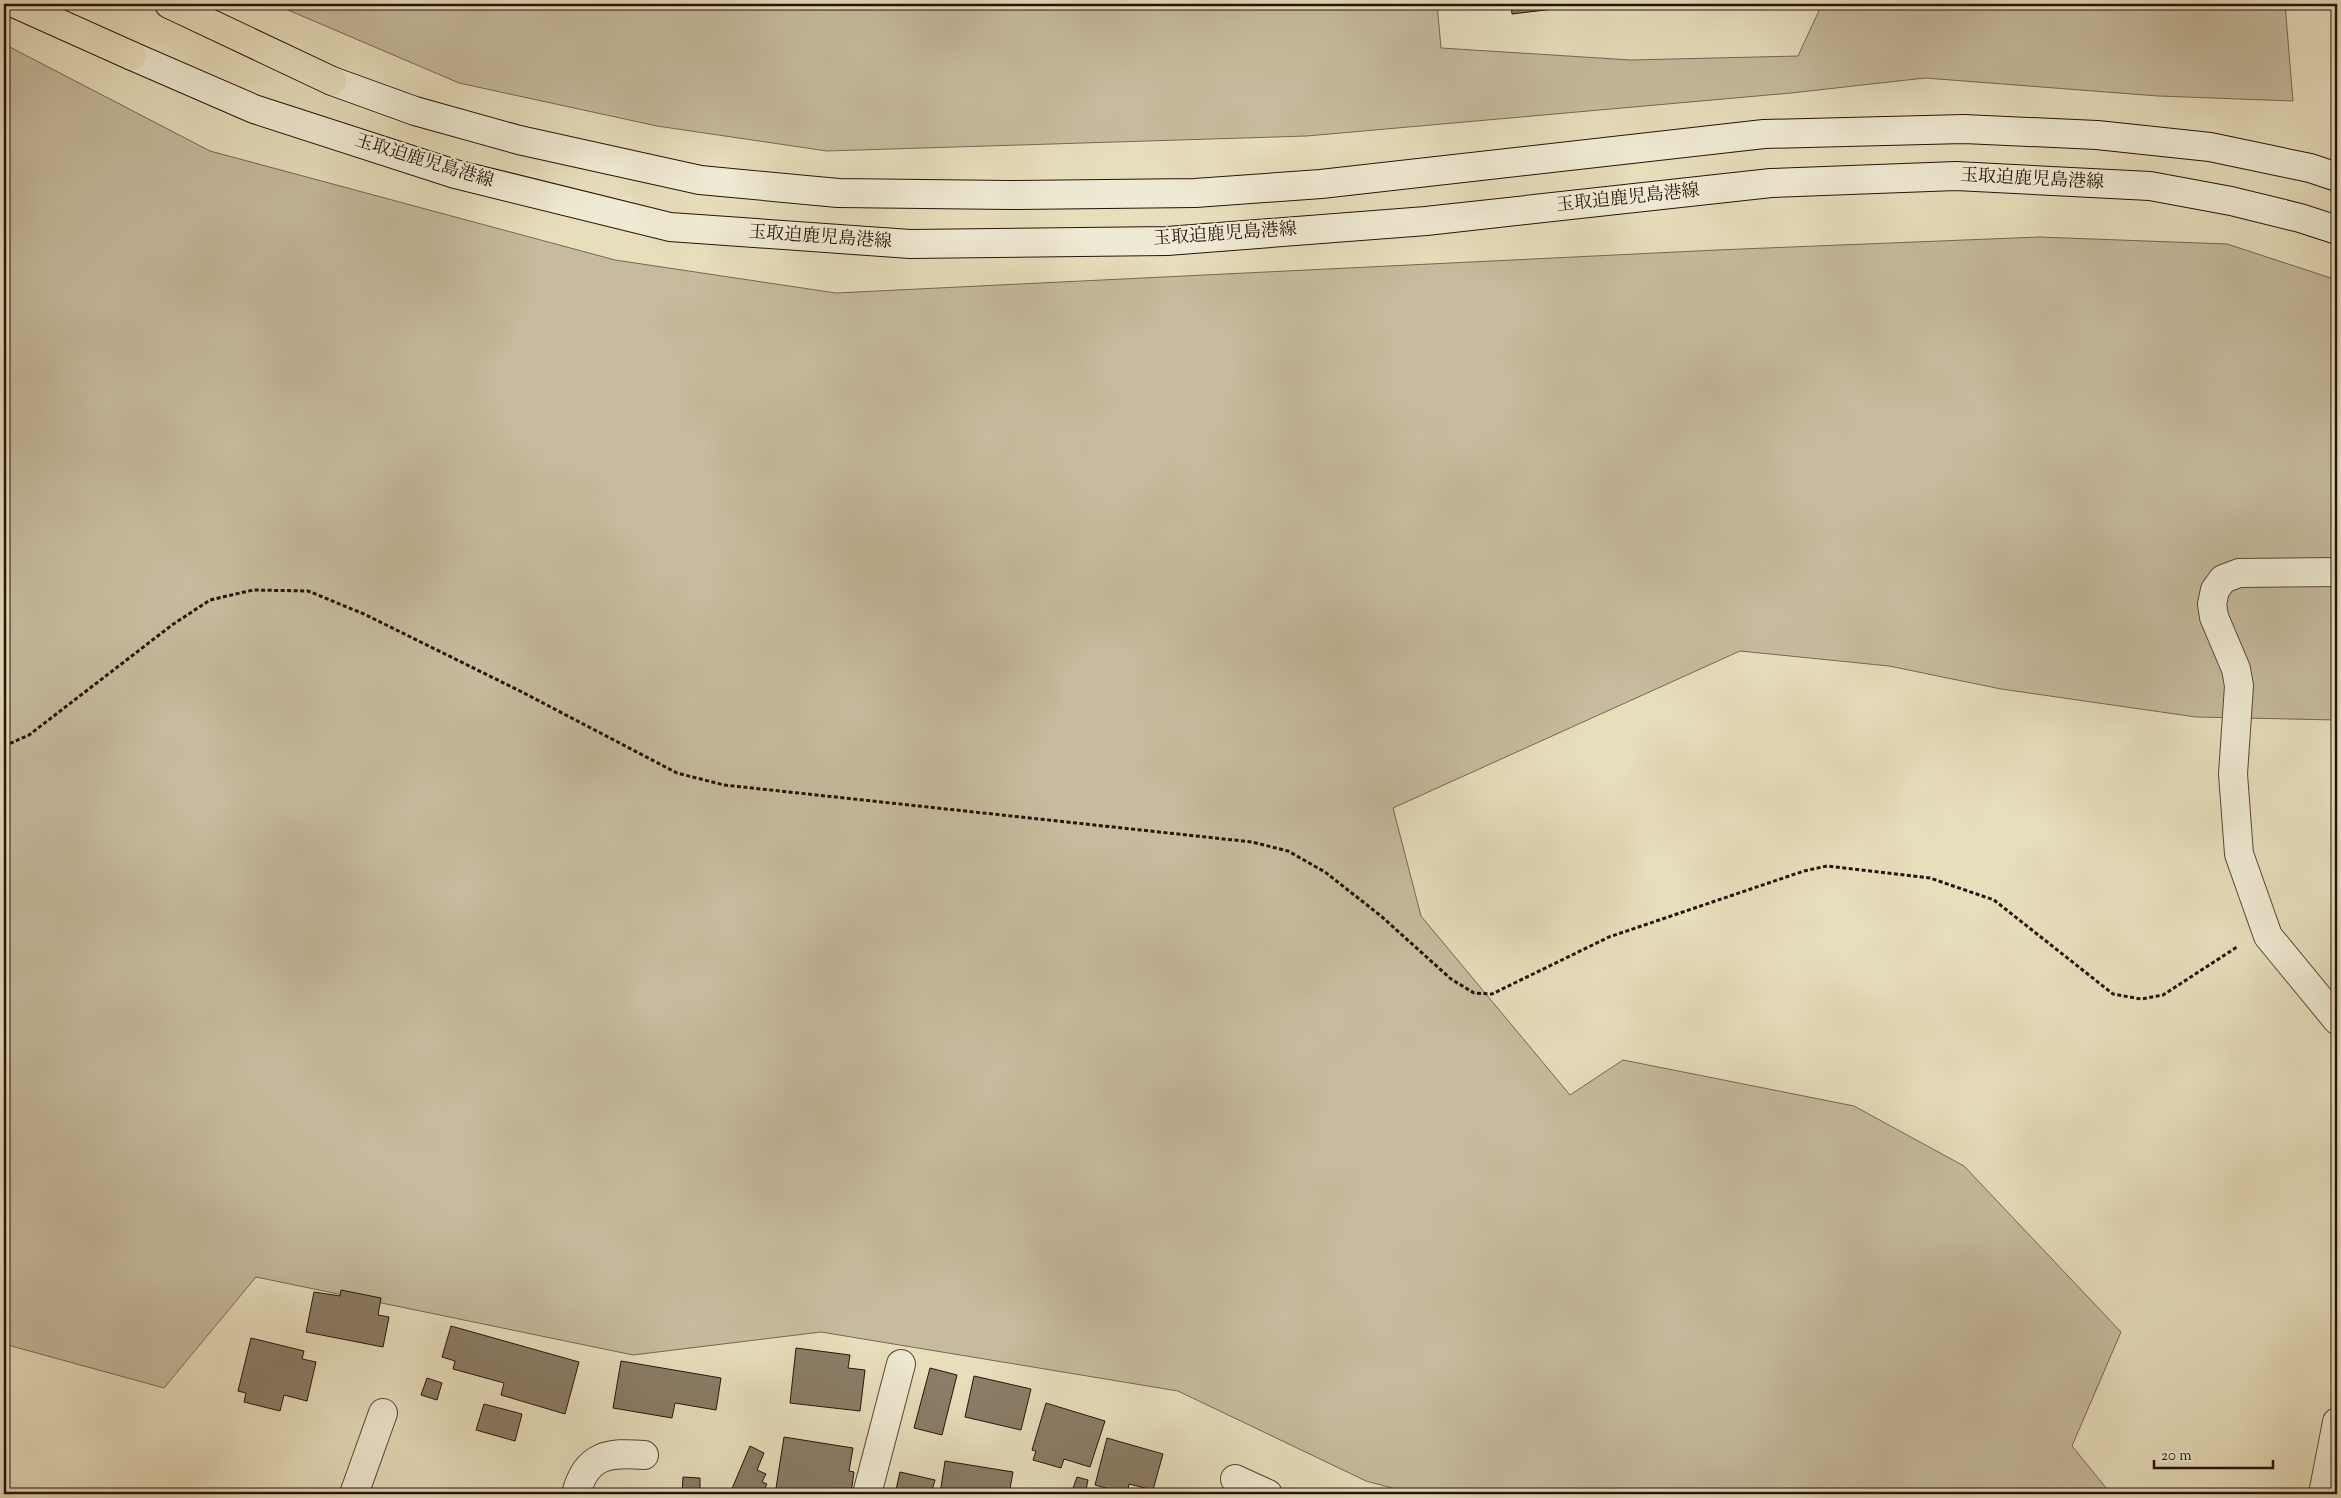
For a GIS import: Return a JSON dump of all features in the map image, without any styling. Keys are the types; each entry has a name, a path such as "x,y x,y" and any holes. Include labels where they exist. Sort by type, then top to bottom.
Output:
{"main road":[{"path":"16,4 132,56"},
{"path":"50,4 132,56"},
{"path":"169,4 332,81 415,112 519,140 700,180 838,193 1010,195 1195,193 1331,182 1764,134 1964,129 2097,135 2210,147 2310,168 2337,177"},
{"path":"203,4 332,81"},
{"name":"玉取迫鹿児島港線","path":"132,56 254,110 455,174 670,227 910,244 1167,240 1426,221 1771,183 1956,176 2150,186 2231,201 2300,218 2337,230"},
{"path":"2337,572 2239,574 2223,579 2215,590 2212,604 2214,617 2236,669 2239,686 2233,774 2239,854 2268,936 2337,1020"},
{"path":"867,1494 901,1364"},
{"path":"354,1494 383,1413"},
{"path":"2323,1494 2337,1422"},
{"path":"576,1494 580,1478 595,1460 618,1453 644,1455"},
{"path":"1235,1479 1268,1494"}],"path":[{"path":"4,746 28,735 172,625 210,600 252,590 308,591 364,614 520,691 677,773 724,785 1252,842 1288,851 1325,872 1381,916 1451,979 1474,993 1492,994 1609,937 1804,871 1827,866 1930,878 1994,900 2113,994 2141,999 2163,995 2235,948 2268,936"}],"shaded area":[{"path":"274,4 1437,4 1441,48 1631,60 1798,56 1822,4 2285,4 2293,101 2158,96 1925,78 1791,93 1307,136 827,151 657,126 459,83"},
{"path":"4,44 210,151 615,260 836,293 1717,250 2039,237 2227,244 2337,280 2337,720 2196,717 2001,689 1889,666 1740,651 1393,808 1421,916 1570,1095 1623,1060 1854,1106 1964,1166 2121,1332 2072,1446 2111,1494 1415,1494 1366,1481 1178,1391 821,1332 633,1355 256,1277 164,1388 4,1344"}],"building":[{"path":"1511,4 1595,4 1512,14"},
{"path":"341,1290 381,1298 378,1315 389,1317 383,1347 306,1332 314,1292 340,1296"},
{"path":"451,1326 579,1362 565,1414 501,1395 504,1383 453,1369 455,1361 442,1357"},
{"path":"251,1338 304,1351 302,1359 316,1362 307,1401 284,1395 280,1411 244,1402 246,1393 238,1391"},
{"path":"796,1348 850,1355 848,1368 865,1370 860,1411 790,1403"},
{"path":"621,1361 721,1378 716,1410 675,1403 672,1418 613,1408"},
{"path":"930,1368 957,1375 942,1435 914,1428"},
{"path":"974,1376 1031,1389 1021,1430 965,1417"},
{"path":"427,1378 442,1383 437,1400 421,1395"},
{"path":"1046,1403 1105,1421 1090,1467 1064,1459 1061,1468 1033,1460 1036,1451 1032,1450"},
{"path":"484,1404 522,1414 515,1441 476,1430"},
{"path":"784,1437 853,1448 849,1471 854,1472 851,1494 812,1494 776,1488"},
{"path":"1107,1438 1163,1454 1153,1490 1129,1484 1127,1494 1095,1485"},
{"path":"750,1446 764,1453 757,1470 766,1474 762,1482 767,1484 762,1494 736,1494 731,1491"},
{"path":"945,1461 1013,1472 1009,1494 940,1494"},
{"path":"900,1472 935,1480 931,1494 895,1494"},
{"path":"683,1477 700,1478 700,1494 682,1494"},
{"path":"1077,1477 1088,1480 1085,1494 1071,1494"}]}
